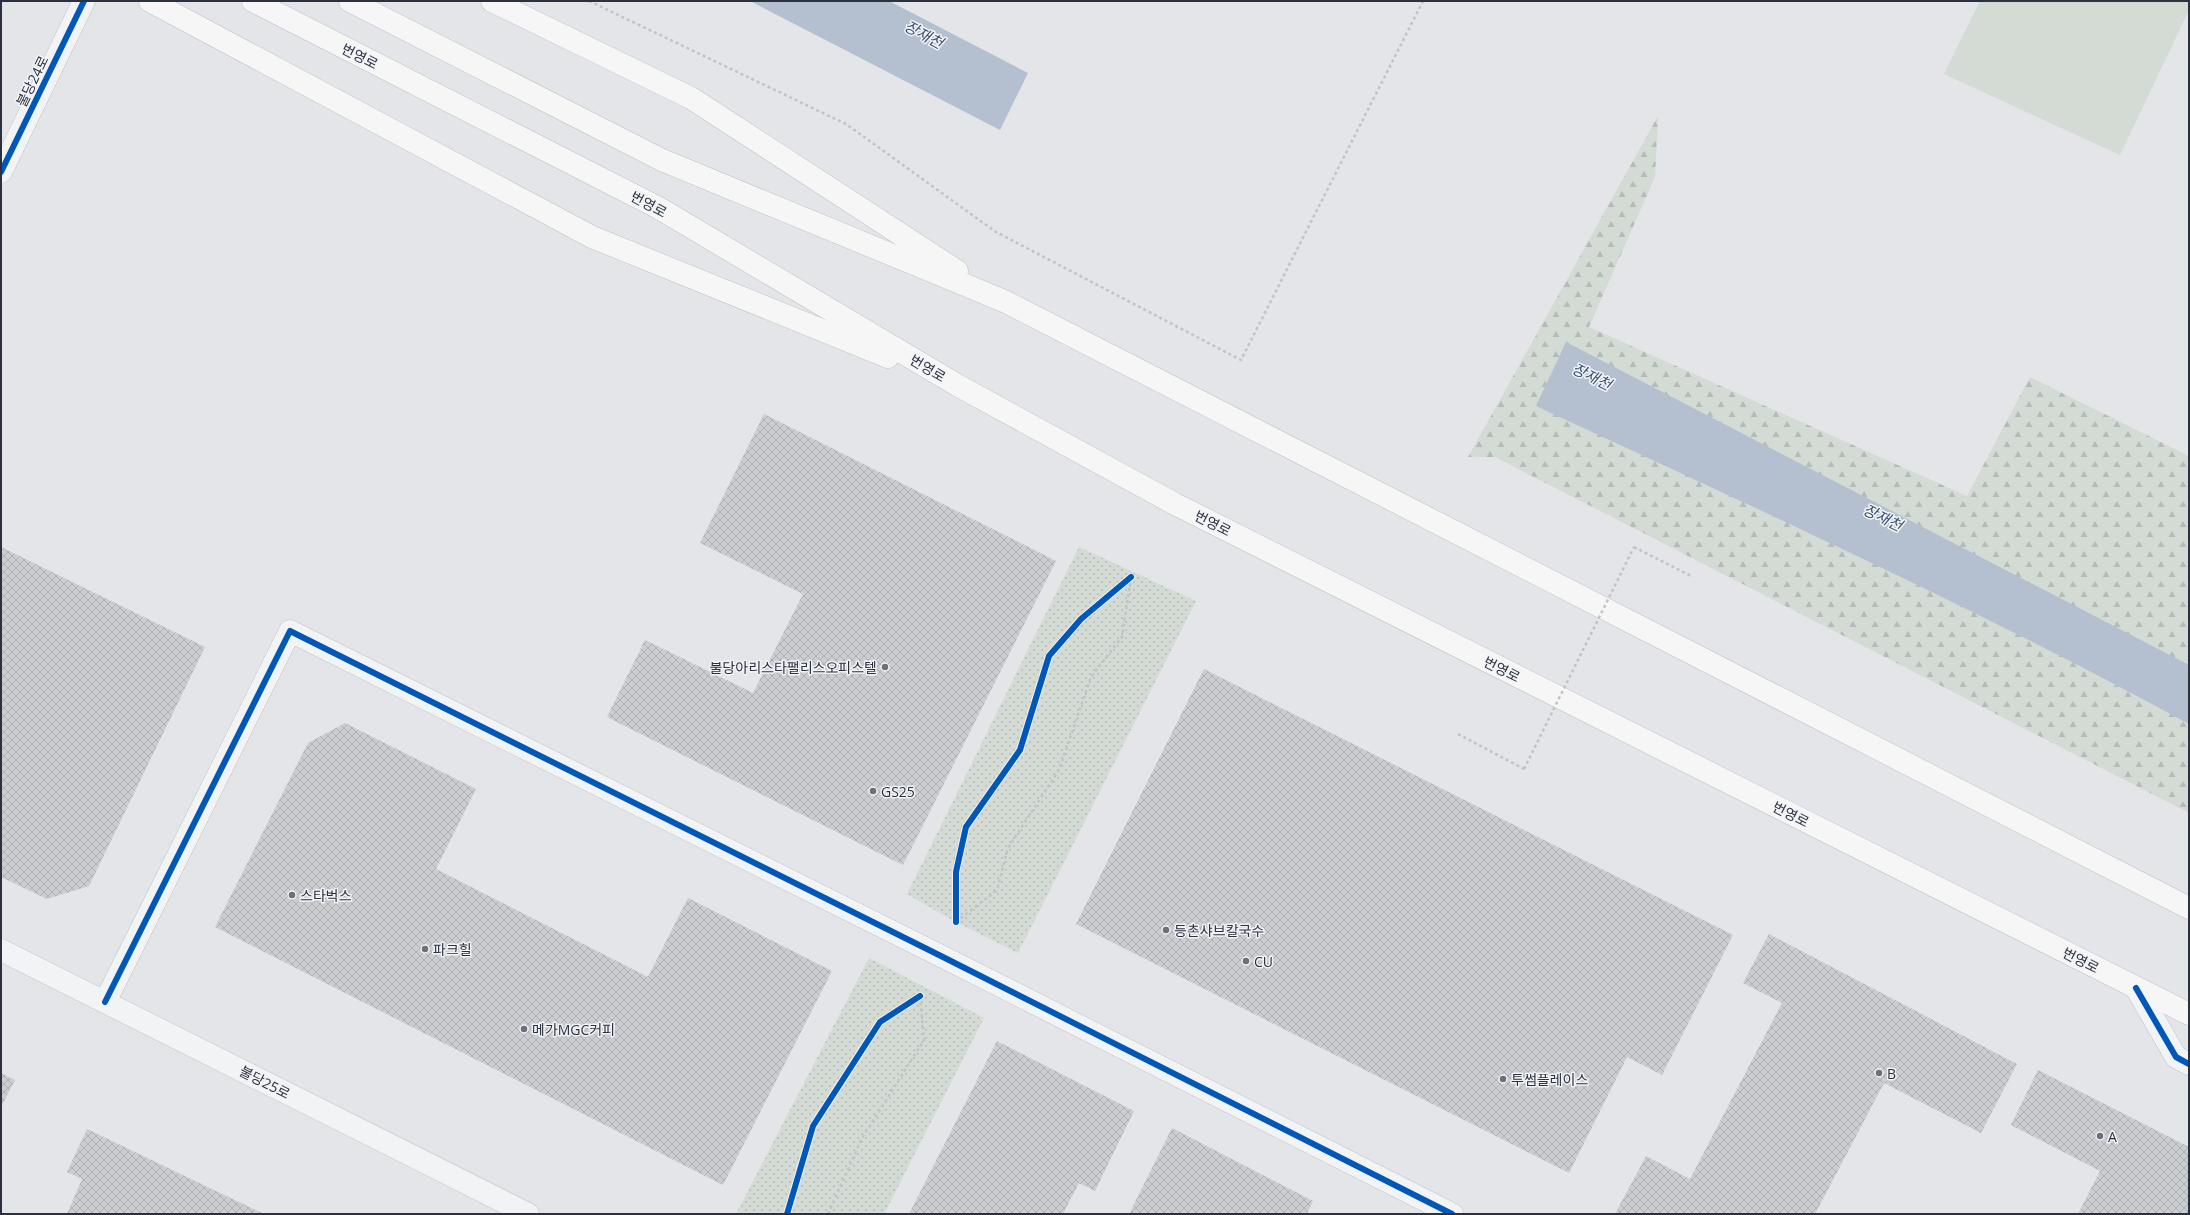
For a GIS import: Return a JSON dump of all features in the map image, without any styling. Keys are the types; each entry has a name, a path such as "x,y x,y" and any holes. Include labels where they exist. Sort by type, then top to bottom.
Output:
{"main road":[{"path":"150,1 592,237 957,385"},
{"name":"번영로","path":"253,1 657,208 957,385 1173,503 2189,1014"},
{"path":"350,1 662,160 1004,301 2189,908"},
{"path":"492,1 691,98 1004,301"}],"street":[{"name":"불당24로","path":"1,172 84,1"},
{"path":"105,1002 290,631 939,955 1452,1214"},
{"name":"불당25로","path":"1,950 528,1214"},
{"path":"2136,988 2176,1057 2189,1064"}],"path":[{"path":"589,1 846,124 996,232 1241,360 1423,1"},
{"path":"1458,734 1524,769 1634,547 1693,576"},
{"path":"1120,586 1131,577"},
{"path":"956,922 997,890 1008,848 1059,770 1090,677 1122,637 1131,577"},
{"path":"956,914 956,922"},
{"path":"913,1001 920,996"},
{"path":"828,1214 861,1140 924,1040 920,996"}],"green space":[{"path":"1980,1 2189,1 2189,10 2120,155 1944,74"},
{"path":"1658,116 1655,177 1589,327 1967,496 2030,377 2189,456 2189,813 1495,457 1468,457"},
{"path":"1079,547 1196,601 1018,953 956,922 907,894"},
{"path":"869,958 984,1018 884,1214 736,1214"}],"water":[{"name":"장재천","path":"750,1 889,1 1028,73 1000,130"},
{"name":"장재천","path":"1566,342 2189,665 2189,724 2109,681 1947,599 1536,406"}],"building":[{"name":"불당아리스타팰리스오피스텔","path":"764,414 1056,561 903,865 607,717 645,640 753,693 803,594 700,543"},
{"path":"1,547 205,647 89,886 47,899 1,877"},
{"path":"1204,669 1733,935 1662,1075 1627,1057 1569,1173 1076,924"},
{"name":"파크힐","path":"345,723 476,789 436,869 648,977 688,898 832,971 723,1185 215,927 308,743"},
{"name":"B","path":"1769,934 2017,1064 1981,1133 1884,1083 1815,1214 1615,1214 1646,1156 1690,1179 1782,1003 1743,983"},
{"path":"997,1041 1134,1111 1095,1191 1079,1183 1063,1214 909,1214"},
{"name":"A","path":"2038,1070 2189,1147 2189,1214 2078,1214 2100,1171 2011,1125"},
{"path":"1,1073 15,1080 1,1107"},
{"path":"1172,1128 1313,1201 1307,1214 1129,1214"},
{"path":"87,1129 264,1214 67,1214 82,1179 67,1172"}],"cycle path":[{"path":"1,172 84,1"},
{"path":"956,922 956,872 966,827 1020,750 1049,656 1081,619 1131,577"},
{"path":"105,1002 290,631 939,955 1452,1214"},
{"path":"2136,988 2176,1057 2189,1064"},
{"path":"787,1214 813,1126 880,1022 920,996"}],"place":[{"name":"불당아리스타팰리스오피스텔","path":"885,667"},
{"name":"GS25","path":"873,791"},
{"name":"스타벅스","path":"292,895"},
{"name":"등촌샤브칼국수","path":"1166,930"},
{"name":"파크힐","path":"425,949"},
{"name":"CU","path":"1246,961"},
{"name":"메가MGC커피","path":"524,1029"},
{"name":"B","path":"1879,1073"},
{"name":"투썸플레이스","path":"1503,1079"},
{"name":"A","path":"2100,1136"}]}
